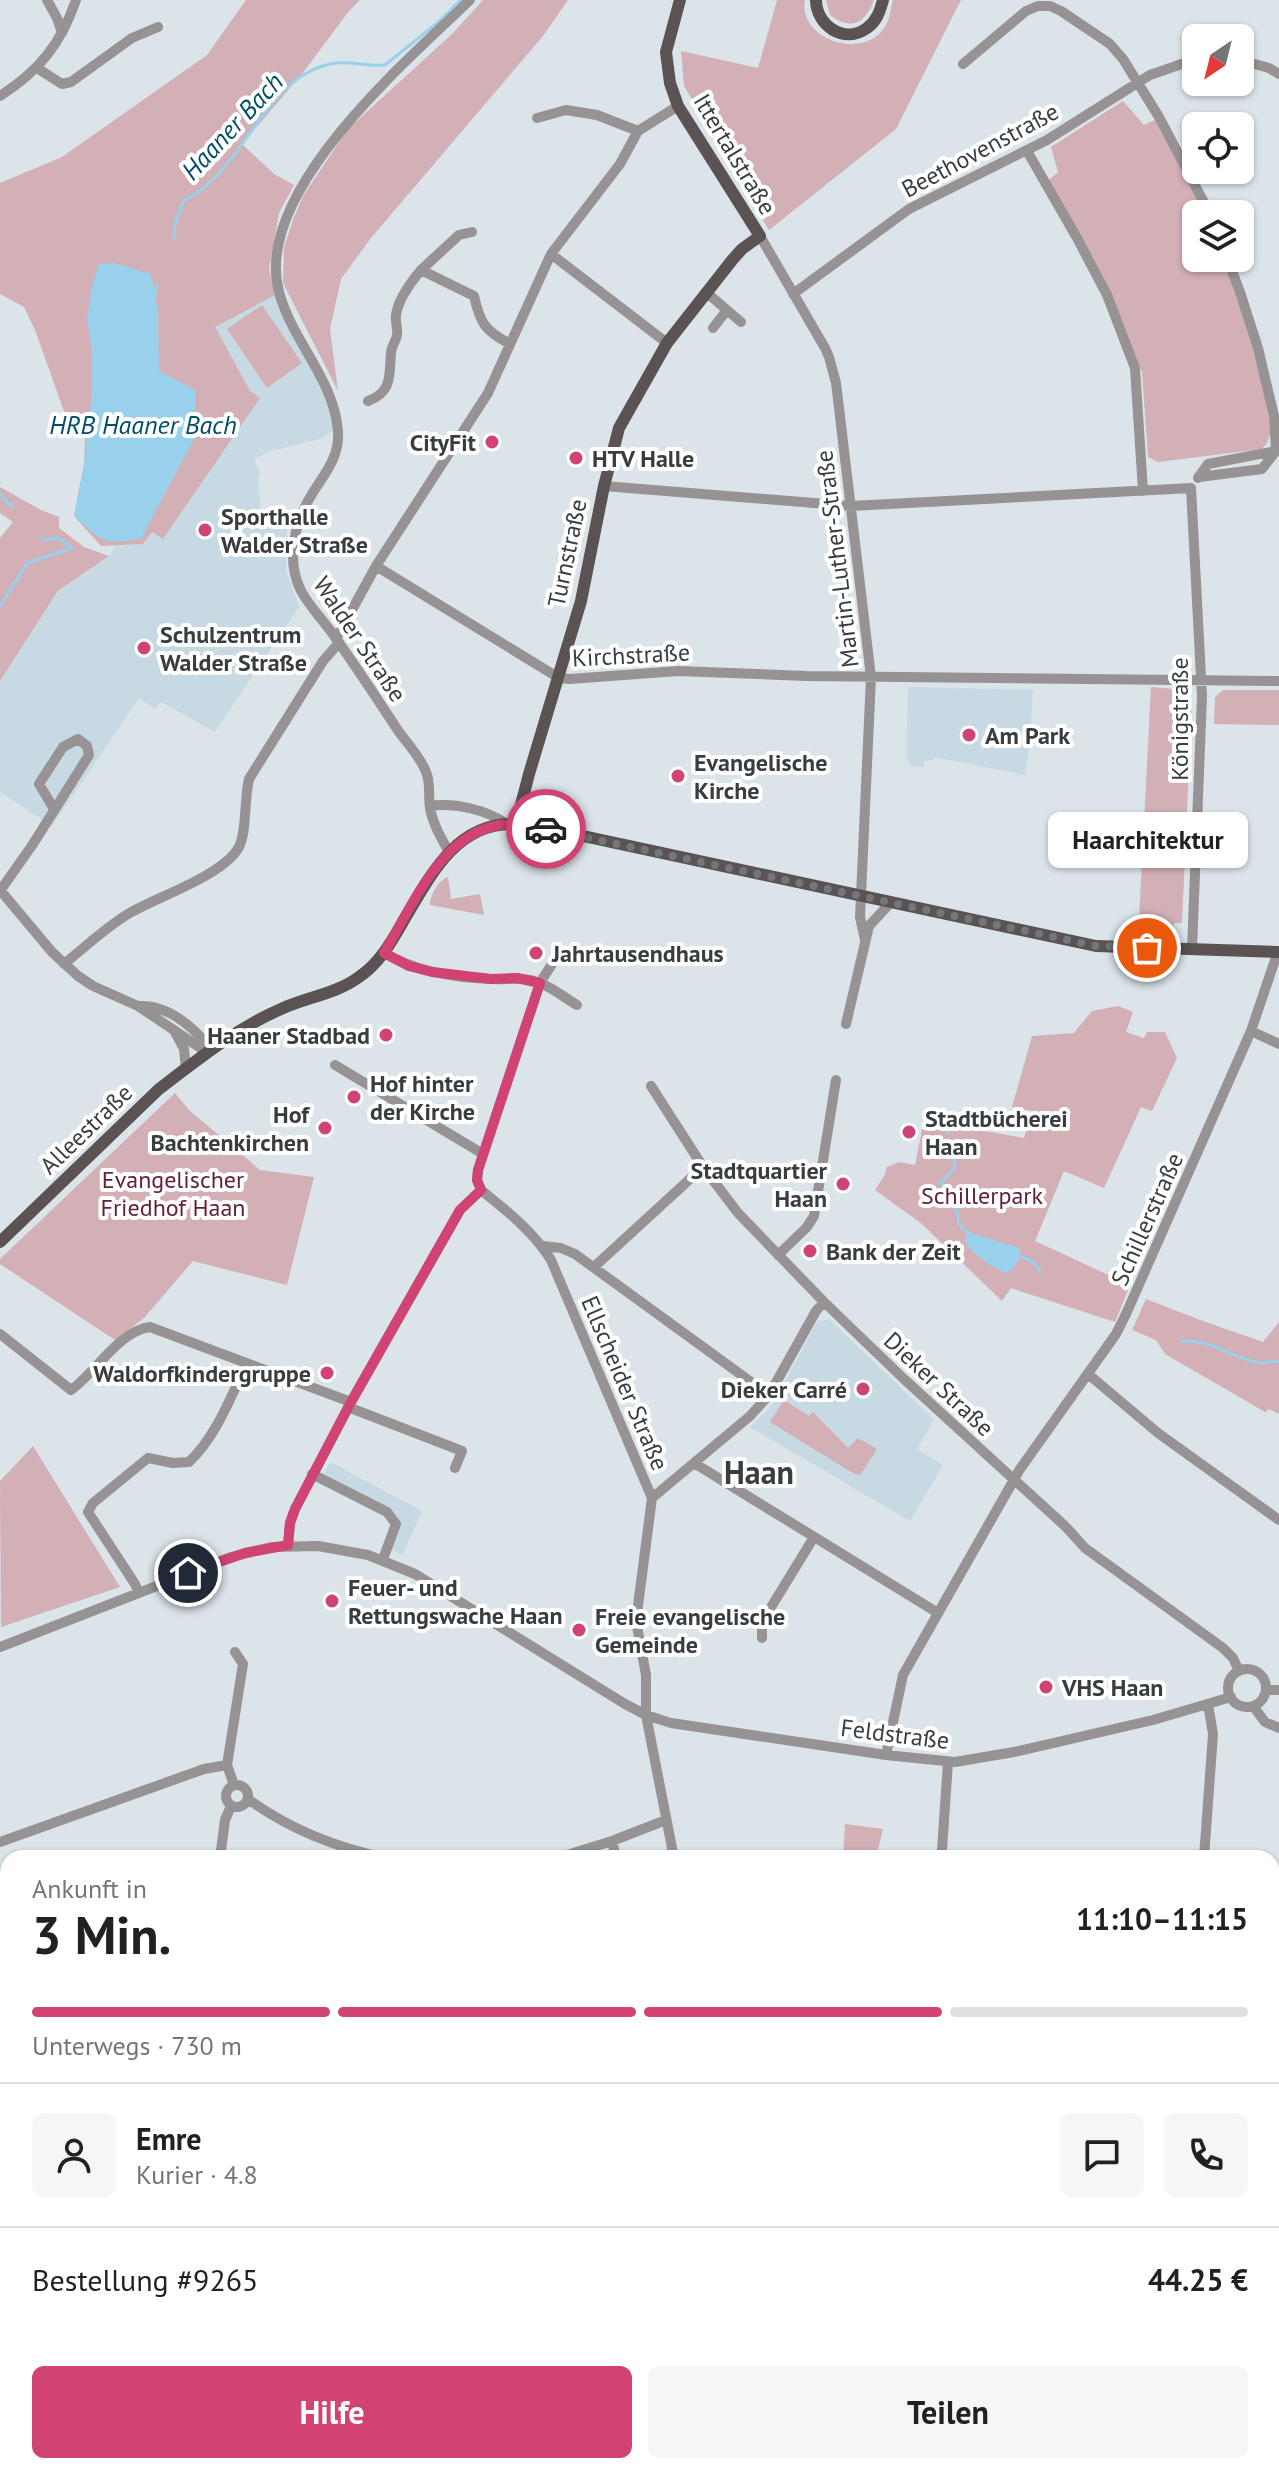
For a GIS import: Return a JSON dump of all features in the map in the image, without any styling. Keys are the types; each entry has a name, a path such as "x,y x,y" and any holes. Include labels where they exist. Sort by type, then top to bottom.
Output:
{"main road":[{"name":"Ittertalstraße","path":"680,0 666,52 670,83 678,106 760,236"},
{"path":"816,0 816,11 823,23 837,32 848,34 869,27 883,0"},
{"name":"Turnstraße","path":"512,824 581,601 619,428 667,343 742,249 760,236"},
{"path":"449,852 473,833 512,824 583,836 1096,946 1278,952"},
{"name":"Alleestraße","path":"0,1242 141,1107 186,1069 271,1014 348,984 368,970 384,953 449,852"}],"street":[{"path":"47,0 62,33"},
{"path":"0,96 37,68 51,52 70,19 76,0"},
{"name":"Walder Straße","path":"449,852 437,831 430,806 427,772 337,641 304,599 294,574 293,555 298,524 308,501 334,461 339,440 333,402 280,296 276,273 281,233 292,205 339,134 372,94 470,0"},
{"path":"963,64 1026,11 1038,6 1050,6 1061,11 1110,44 1123,59 1202,200"},
{"path":"37,68 62,84 71,82 132,38 158,27"},
{"name":"Beethovenstraße","path":"793,294 909,209 1027,151 1138,82 1182,63"},
{"path":"1254,64 1279,74"},
{"path":"64,964 126,915 187,885 223,863 240,846 245,794 257,763 337,641 376,566 488,393 551,254 620,164 638,131 678,106"},
{"path":"537,118 566,110 597,115 638,131"},
{"path":"1027,151 1107,295 1135,368 1143,491"},
{"path":"368,401 378,397 387,384 391,351 397,336 396,316 412,281 459,235 472,232"},
{"name":"Martin-Luther-Straße","path":"760,236 825,348 832,367 871,677 860,917 865,940"},
{"path":"551,254 667,343"},
{"path":"421,270 474,296 478,316 490,334 510,344"},
{"path":"1199,477 1262,469 1276,451 1276,430 1267,384 1232,272"},
{"path":"707,293 741,322"},
{"path":"713,328 727,310"},
{"path":"604,486 851,506 1143,491 1191,488 1208,464 1276,451"},
{"name":"Königstraße","path":"1191,488 1201,681 1192,949"},
{"name":"Kirchstraße","path":"376,566 559,678 678,671 871,677 1279,681"},
{"path":"54,809 39,784 63,747 78,739 87,746 89,755 54,809 0,890 64,964 93,986 138,1006 210,1052"},
{"path":"430,806 442,804 493,814 512,824"},
{"path":"846,1024 872,921 891,902"},
{"name":"Schillerstraße","path":"886,1755 903,1675 1020,1469 1116,1334 1136,1294 1251,1031 1278,952"},
{"path":"384,953 409,966 432,972 491,979 517,978 540,983 577,1005"},
{"path":"288,1545 290,1523 312,1474 460,1210 481,1190 477,1180 483,1154 540,983 552,964"},
{"path":"138,1006 150,1006 167,1012 200,1036 210,1052"},
{"path":"174,1030 184,1049 186,1069"},
{"path":"1251,1031 1279,1044"},
{"path":"335,1065 483,1154"},
{"path":"778,1255 814,1216 836,1080"},
{"name":"Dieker Straße","path":"651,1086 703,1167 738,1213 824,1302 1085,1548 1223,1648 1233,1658 1239,1671"},
{"path":"594,1267 703,1167"},
{"name":"Ellscheider Straße","path":"481,1190 520,1222 551,1260 652,1498 636,1621 646,1675 646,1715 672,1850"},
{"path":"542,1246 561,1248 594,1267 769,1395"},
{"path":"652,1498 750,1416 769,1395 824,1302"},
{"path":"0,1334 71,1390 86,1379 127,1336 138,1329 150,1327 462,1451 455,1468"},
{"path":"139,1593 88,1512 93,1503 148,1458 173,1463 189,1462 215,1426 247,1363"},
{"path":"1088,1374 1158,1433 1279,1520"},
{"path":"694,1463 938,1613"},
{"path":"312,1474 392,1517 396,1524 383,1559"},
{"path":"762,1638 762,1622 767,1612 814,1537"},
{"name":"Feldstraße","path":"0,1647 231,1557 288,1545 336,1548 383,1559 415,1574 646,1715 671,1723 948,1762 1014,1752 1231,1697"},
{"path":"234,1785 227,1765 243,1664 235,1652"},
{"path":"1254,1670 1260,1675 1266,1690 1253,1706 1240,1705 1231,1697 1228,1685 1239,1671 1254,1670"},
{"path":"1266,1690 1279,1690"},
{"path":"1205,1850 1213,1734 1208,1704"},
{"path":"1253,1706 1265,1722 1279,1728"},
{"path":"942,1850 948,1762"},
{"path":"0,1842 204,1769 227,1765"},
{"path":"234,1785 245,1788 248,1799 292,1828 337,1850"},
{"path":"234,1785 226,1793 227,1802 231,1806 243,1806 248,1799"},
{"path":"221,1850 225,1820 231,1806"},
{"path":"583,1850 666,1820"},
{"path":"612,1841 614,1850"}],"shaded area":[{"path":"275,295 325,395 335,430 320,439 271,451 254,459 260,473 261,511 287,529 286,571 299,607 215,732 161,702 155,709 139,698 52,826 0,792 0,681 58,592 109,556 115,546 143,544 250,392 214,327"},
{"name":"Am Park","path":"908,687 1033,690 1025,775 934,757 933,760 924,761 924,767 910,766 907,758"},
{"path":"829,1319 934,1420 917,1449 943,1465 910,1521 750,1427 772,1405 817,1322"},
{"path":"330,1462 422,1511 402,1556 390,1549 397,1516 324,1475"}],"green space":[{"path":"246,0 360,0 242,144 274,174 294,185 279,213 269,269 275,295 215,327 250,391 260,398 163,539 152,532 143,544 101,546 74,516 84,464 85,437 65,414 24,307 0,294 0,183 62,157 207,55"},
{"path":"483,0 568,0 543,36 371,238 341,279 330,329 338,391 283,283 284,247 293,220 303,196 348,129 452,34"},
{"path":"777,0 805,0 805,14 811,26 822,35 849,44 863,43 876,36 886,25 893,0 961,0 896,129 769,230 684,86 681,51 758,68"},
{"path":"826,0 874,0 862,20 851,24 830,15"},
{"path":"1123,101 1144,125 1155,120 1182,170 1182,184 1190,184 1198,200 1182,200 1182,272 1229,272 1248,322 1271,432 1262,449 1158,462 1148,457 1142,372 1049,180 1058,172 1051,147"},
{"path":"262,305 302,363 267,388 227,329"},
{"path":"0,487 59,517 59,528 84,547 109,556 58,591 0,681 0,538 13,522 0,513"},
{"path":"1151,687 1185,690 1185,697 1192,698 1182,923 1174,923 1172,936 1138,937"},
{"path":"1223,690 1279,690 1279,725 1214,724 1215,697"},
{"path":"448,877 451,899 480,894 484,915 430,905 435,890"},
{"name":"Schillerpark","path":"1118,1006 1133,1012 1126,1032 1144,1038 1147,1032 1165,1032 1177,1058 1152,1111 1141,1107 1104,1188 1064,1171 1035,1241 1130,1285 1115,1322 1011,1288 1002,1301 922,1224 875,1190 887,1167 899,1162 915,1165 924,1120 1024,1138 1032,1111 1012,1107 1032,1036 1074,1033 1092,1011"},
{"name":"Evangelischer Friedhof Haan","path":"175,1093 189,1110 260,1170 314,1177 287,1285 193,1261 144,1318 115,1340 0,1264 0,1259"},
{"path":"1146,1299 1263,1342 1279,1322 1279,1414 1269,1409 1265,1412 1165,1354 1156,1340 1132,1330"},
{"path":"784,1400 809,1416 813,1412 848,1448 858,1438 877,1449 861,1474 856,1475 770,1422"},
{"path":"33,1446 120,1587 1,1627 0,1481"},
{"path":"845,1824 883,1829 878,1850 843,1850"}],"water":[{"name":"HRB Haaner Bach","path":"113,263 151,274 158,313 159,371 195,390 196,435 141,539 117,542 103,540 74,516 84,464 92,391 92,350 87,319 91,290 99,264"},
{"path":"970,1233 1020,1248 1015,1266 1006,1273 982,1259 964,1239"}],"waterway":[{"name":"Haaner Bach","path":"174,237 175,223 184,200 205,187 223,169 290,85 311,71 336,63 385,65 461,0"},
{"name":"Haaner Bach","path":"154,296 157,285"},
{"path":"0,494 12,507"},
{"path":"42,538 58,538 71,547"},
{"name":"Haaner Bach","path":"0,606 27,563 72,548"},
{"path":"939,1119 948,1133"},
{"path":"952,1144 955,1167 941,1183 952,1200"},
{"path":"954,1206 959,1225 971,1235"},
{"path":"1018,1256 1032,1261 1040,1271"},
{"path":"1181,1341 1203,1343 1260,1363 1279,1361"}],"way so far":[{"path":"546,829 1096,946 1147,948"}],"place":[{"name":"CityFit","path":"492,442"},
{"name":"HTV Halle","path":"576,458"},
{"name":"Sporthalle Walder Straße","path":"205,530"},
{"name":"Schulzentrum Walder Straße","path":"144,648"},
{"name":"Am Park","path":"969,735"},
{"name":"Evangelische Kirche","path":"678,776"},
{"name":"Haarchitektur","path":"1147,948"},
{"name":"Jahrtausendhaus","path":"536,953"},
{"name":"Haaner Stadbad","path":"386,1035"},
{"name":"Hof hinter der Kirche","path":"354,1097"},
{"name":"Hof Bachtenkirchen","path":"325,1128"},
{"name":"Stadtbücherei Haan","path":"909,1132"},
{"name":"Stadtquartier Haan","path":"843,1184"},
{"name":"Bank der Zeit","path":"810,1251"},
{"name":"Waldorfkindergruppe","path":"327,1373"},
{"name":"Dieker Carré","path":"863,1389"},
{"name":"Feuer- und Rettungswache Haan","path":"332,1601"},
{"name":"Freie evangelische Gemeinde","path":"579,1630"},
{"name":"VHS Haan","path":"1046,1687"}],"district":[{"name":"Haan","path":"759,1472"}],"route":[{"path":"188,1573 245,1553 288,1545 295,1509 351,1402 460,1210 481,1190 477,1180 478,1170 540,983 517,978 491,979 432,972 409,966 384,953 427,882 461,840 490,827 507,824 546,829"}]}
